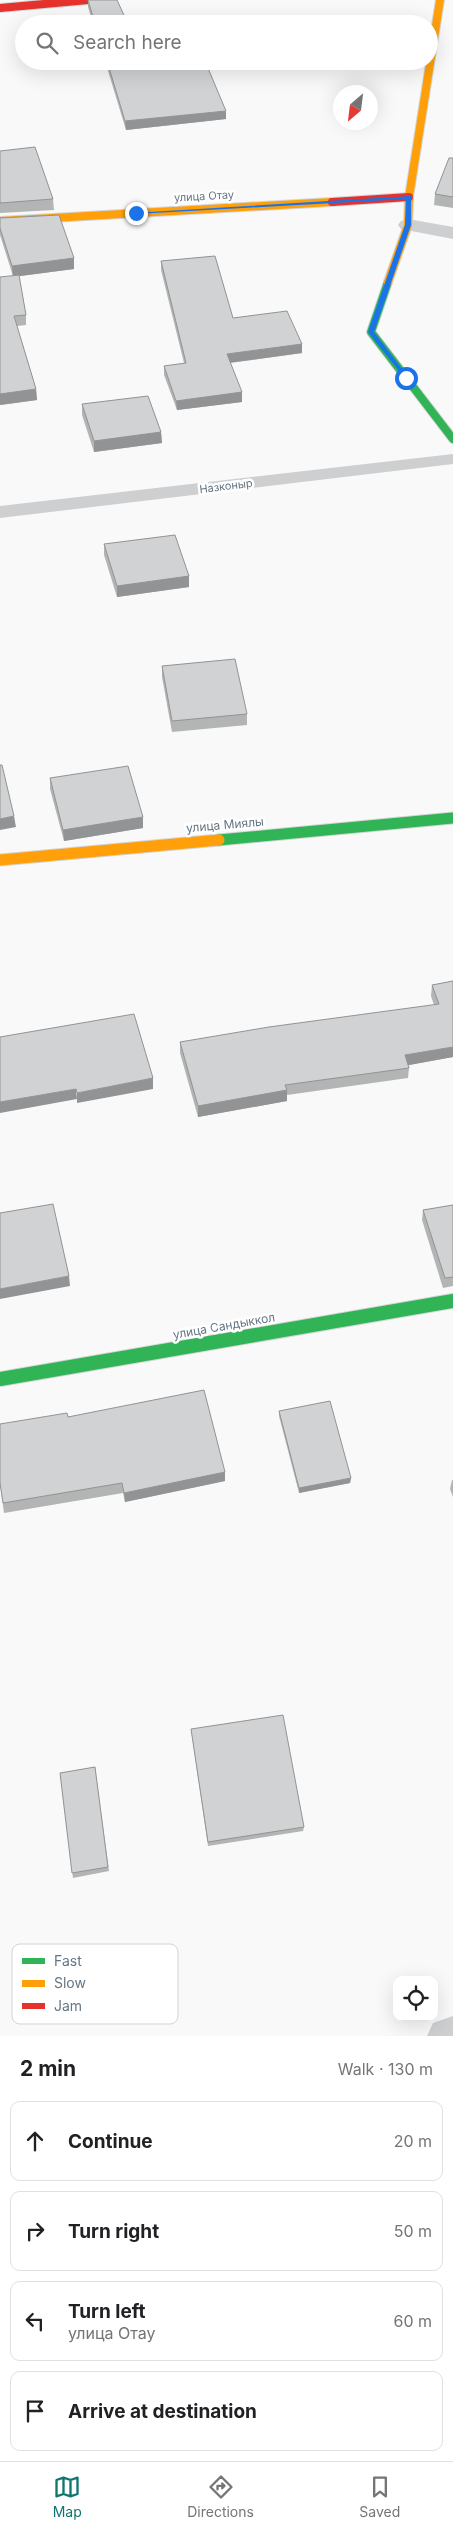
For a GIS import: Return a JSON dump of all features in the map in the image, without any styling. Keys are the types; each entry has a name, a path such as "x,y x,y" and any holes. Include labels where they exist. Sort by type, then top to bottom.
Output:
{"street":[{"path":"0,8 88,0"},
{"path":"438,15 440,0"},
{"path":"429,70 409,197 408,225 371,332 453,439"},
{"name":"улица Отау","path":"0,220 409,197"},
{"path":"408,225 453,233"},
{"name":"улица Миялы","path":"0,860 453,818"},
{"name":"улица Сандыккол","path":"0,1378 453,1301"},
{"path":"446,2036 453,2034"}],"lane":[{"name":"Назконыр","path":"0,512 453,459"}],"building":[{"path":"88,0 117,0 124,15 92,15"},
{"path":"110,70 209,70 226,111 125,121"},
{"path":"35,147 53,199 0,203 0,151"},
{"path":"449,158 453,158 453,197 435,194"},
{"path":"59,215 74,258 12,266 0,228 0,218"},
{"path":"215,256 233,318 287,311 302,344 227,354 242,392 176,401 164,366 186,363 161,261"},
{"path":"19,275 26,315 14,316 36,389 0,394 0,277"},
{"path":"148,396 161,432 94,441 82,404"},
{"path":"175,535 189,576 117,586 104,544"},
{"path":"235,659 247,714 172,721 162,666"},
{"path":"0,765 2,765 14,816 0,819"},
{"path":"128,766 143,817 63,830 50,778"},
{"path":"453,981 453,1047 405,1055 409,1068 285,1085 287,1090 198,1106 180,1042 269,1027 439,1004 432,985"},
{"path":"134,1014 153,1078 77,1093 76,1089 0,1102 0,1037"},
{"path":"53,1204 69,1276 0,1289 0,1213"},
{"path":"453,1205 453,1277 445,1278 423,1210"},
{"path":"204,1390 225,1472 124,1493 122,1483 3,1503 0,1483 0,1424 67,1413 68,1417"},
{"path":"330,1401 351,1478 299,1488 279,1411"},
{"path":"283,1715 304,1827 208,1842 191,1729"},
{"path":"95,1767 108,1867 72,1873 60,1773"}],"traffic: fast":[{"path":"388,282 371,332 453,439"},
{"path":"219,840 453,818"},
{"path":"0,1379 453,1301"}],"traffic: slow":[{"path":"438,15 440,0"},
{"path":"388,282 408,225 409,197 429,70"},
{"path":"0,221 332,202"},
{"path":"0,860 219,840"}],"traffic: jam":[{"path":"0,8 88,0"},
{"path":"332,202 409,197"}],"route":[{"path":"136,213 409,197 408,225 371,332 406,378"}]}
